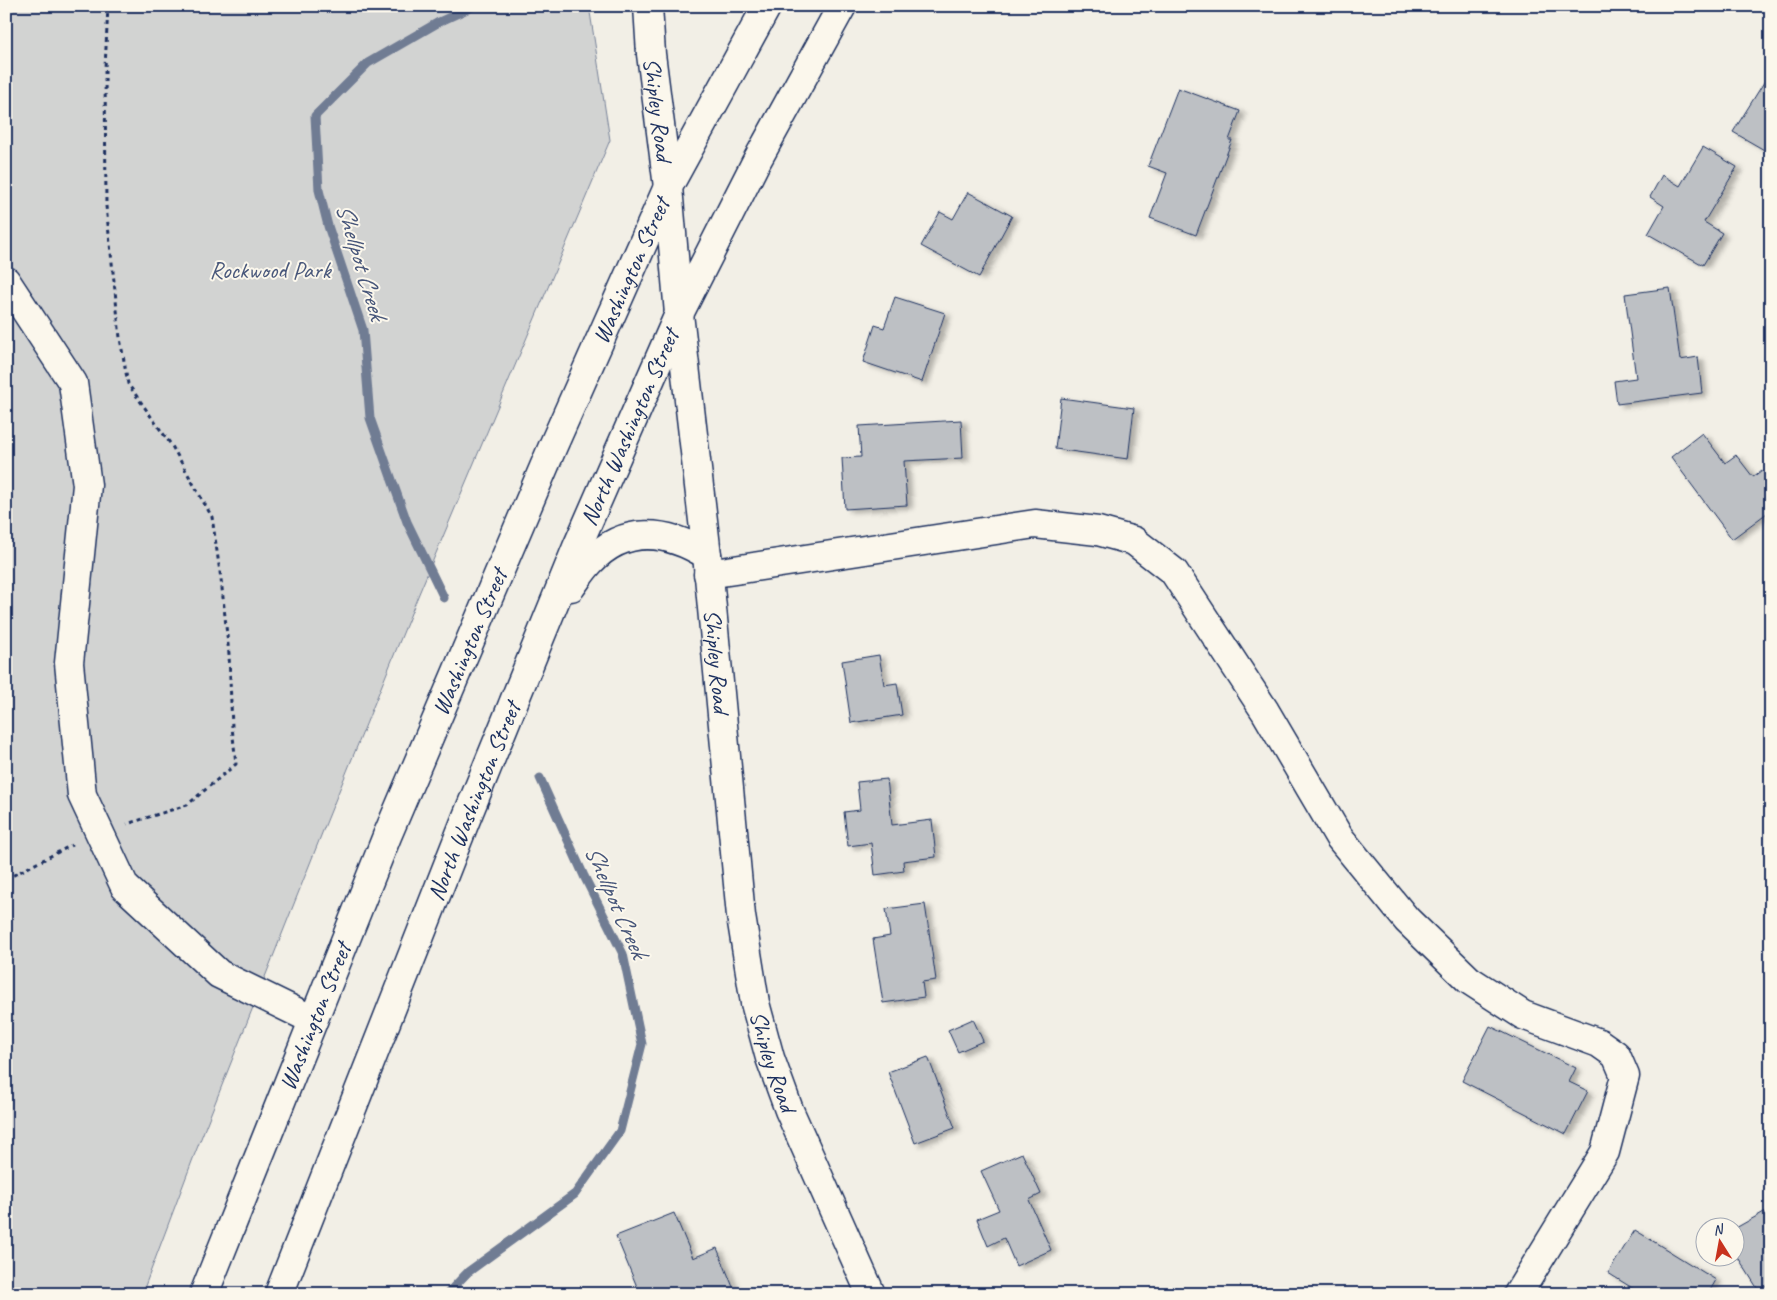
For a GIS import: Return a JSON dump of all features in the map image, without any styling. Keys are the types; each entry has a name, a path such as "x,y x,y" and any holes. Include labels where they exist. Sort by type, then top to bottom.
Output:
{"main road":[{"name":"Shipley Road","path":"648,6 651,54 668,187 679,314 708,565 741,916 755,1003 770,1058 789,1110 871,1294"},
{"name":"Washington Street","path":"204,1294 387,836 553,446 668,187 767,6"},
{"path":"679,314 755,164 842,6"},
{"path":"6,281 73,383 87,485 69,663 82,795 125,887 219,974 314,1020"},
{"name":"North Washington Street","path":"279,1294 491,758 577,547 679,314"},
{"path":"543,632 571,586 590,562 615,541 628,537 642,535 667,537 689,544 708,565 1035,524 1098,531 1134,541 1174,572 1265,711 1339,837 1406,920 1476,985 1523,1014 1599,1043 1616,1055 1625,1076 1605,1152 1518,1294"}],"path":[{"path":"6,879 99,831 187,804 236,764 222,579 212,517 172,446 128,384 120,338 106,206 105,68 108,6"}],"green space":[{"name":"Rockwood Park","path":"6,6 589,6 610,140 418,596 194,1156 142,1294 6,1294"}],"building":[{"path":"1771,71 1771,143 1766,151 1733,132"},
{"path":"1178,88 1240,111 1229,140 1232,140 1196,235 1150,218 1167,173 1148,166"},
{"path":"1703,147 1737,167 1704,222 1722,233 1703,265 1648,234 1664,206 1650,197 1662,175 1680,186"},
{"path":"968,192 1012,216 979,277 921,246 940,212 953,219"},
{"path":"1670,288 1680,360 1698,357 1702,393 1617,404 1614,381 1636,378 1625,294"},
{"path":"895,297 945,313 922,382 863,362 875,325 884,328"},
{"path":"1061,398 1134,408 1128,459 1055,449"},
{"path":"961,420 963,458 904,461 907,505 845,509 842,458 861,457 859,426"},
{"path":"1702,433 1725,463 1736,455 1753,477 1762,470 1771,483 1771,510 1732,539 1671,457"},
{"path":"879,655 884,685 897,683 902,715 851,723 842,661"},
{"path":"887,779 892,825 932,820 936,857 903,861 904,871 875,875 871,843 848,846 844,812 860,810 857,782"},
{"path":"925,904 936,980 922,982 924,997 883,1003 873,939 890,936 886,909"},
{"path":"973,1019 983,1041 958,1052 948,1030"},
{"path":"1490,1026 1576,1068 1569,1082 1588,1091 1566,1134 1462,1081"},
{"path":"928,1057 955,1128 915,1143 888,1072"},
{"path":"1022,1153 1041,1194 1029,1200 1051,1250 1016,1266 1004,1238 988,1246 977,1219 999,1210 981,1171"},
{"path":"1764,1212 1771,1224 1771,1284 1759,1291 1744,1267 1744,1223"},
{"path":"674,1213 693,1258 717,1248 735,1292 731,1294 695,1294 692,1288 678,1294 640,1294 616,1236"},
{"path":"1635,1230 1716,1280 1708,1294 1642,1294 1608,1273"}],"waterway":[{"name":"Shellpot Creek","path":"444,598 407,522 370,418 363,330 328,226 319,190 315,116 368,63 439,22 474,6"},
{"name":"Shellpot Creek","path":"447,1294 468,1272 575,1194 620,1131 642,1044 623,954 584,876 540,778"}]}
